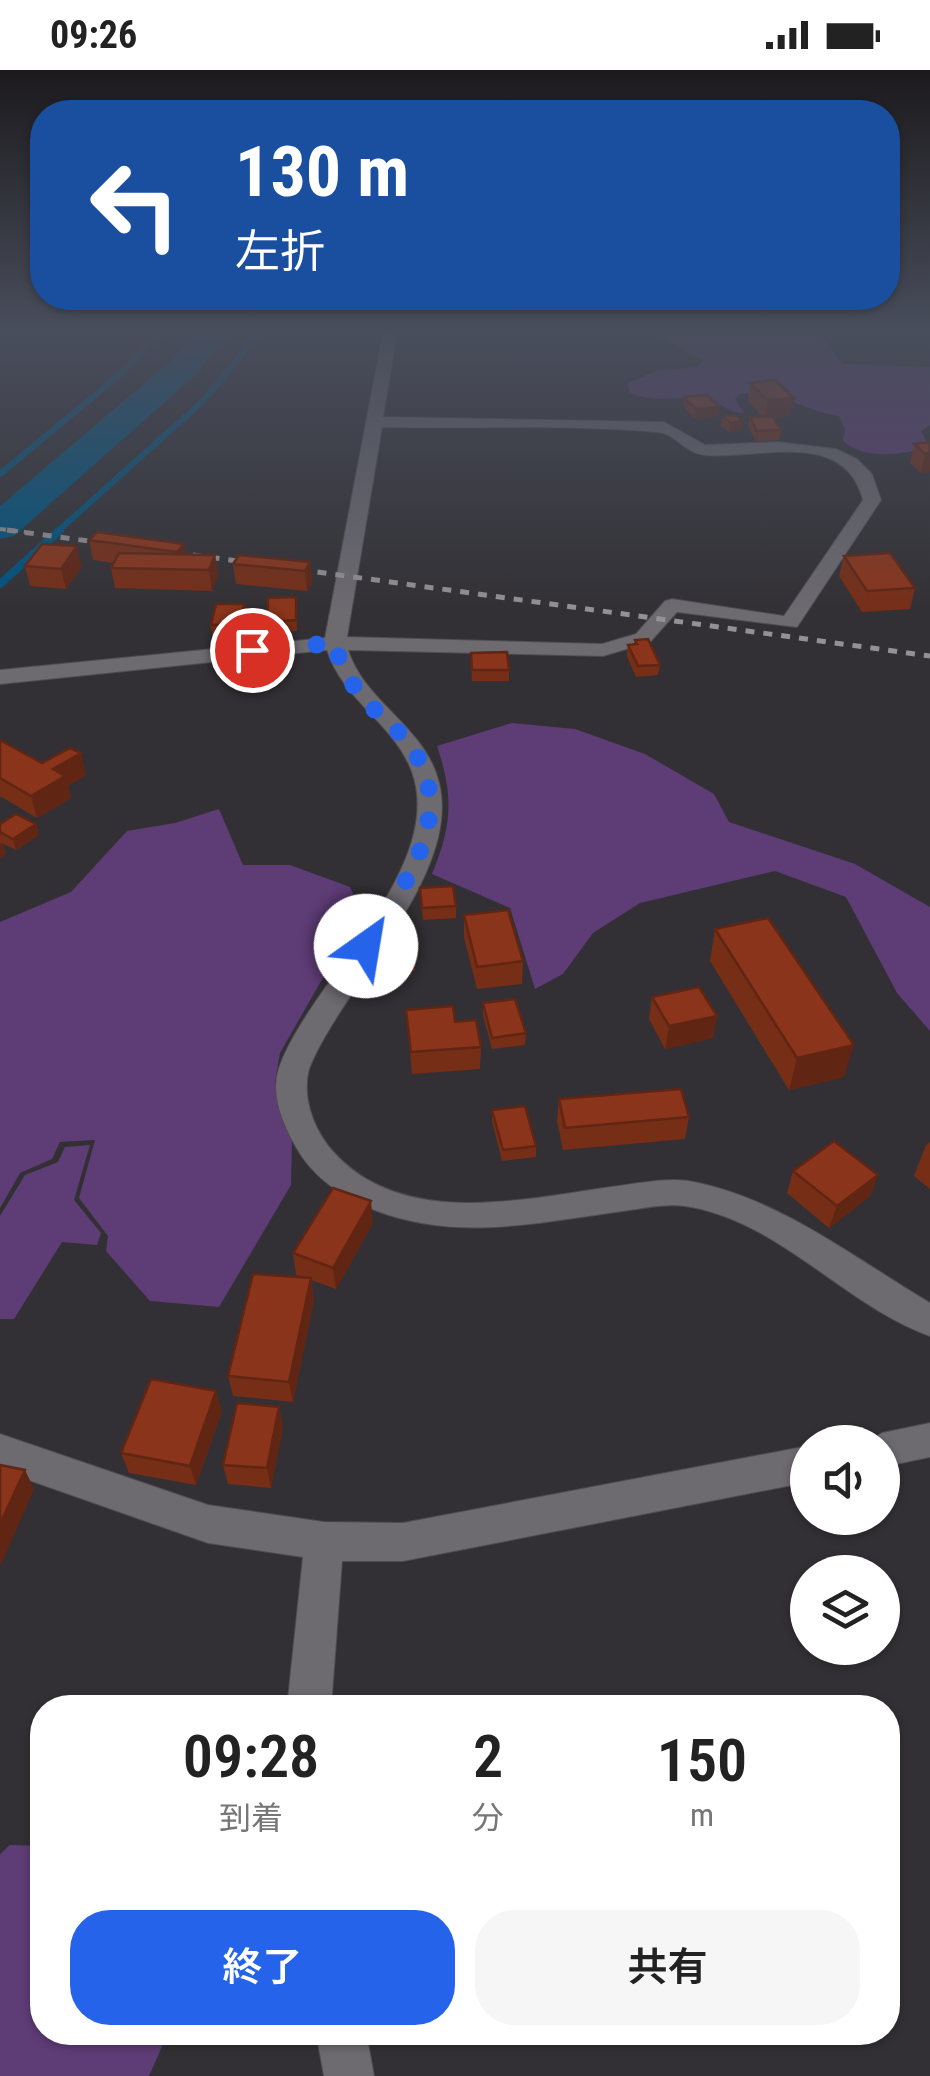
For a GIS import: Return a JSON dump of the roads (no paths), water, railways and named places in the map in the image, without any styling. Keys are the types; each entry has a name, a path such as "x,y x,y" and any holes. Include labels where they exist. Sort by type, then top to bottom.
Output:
{"street":[{"path":"371,427 335,643 339,668 424,760 430,804 423,852 306,1045 290,1084 298,1120 320,1162 362,1191 405,1209 445,1218 490,1217 655,1194 690,1194 734,1207 930,1321"},
{"path":"0,676 335,643 604,650 643,638 672,605 790,623 872,500 868,475 858,464 830,452 702,450 684,444 674,430 641,427"},
{"path":"900,1446 930,1440"},
{"path":"0,1452 208,1524 324,1542 403,1542 790,1467"},
{"path":"309,1695 324,1542"},
{"path":"343,2045 349,2076"}],"waterway":[{"path":"0,474 57,427"},
{"path":"0,527 116,427"},
{"path":"57,532 174,427"},
{"path":"0,584 60,530"}],"railway":[{"path":"0,529 25,532"},
{"path":"7,530 118,545"},
{"path":"157,550 930,656"}]}
